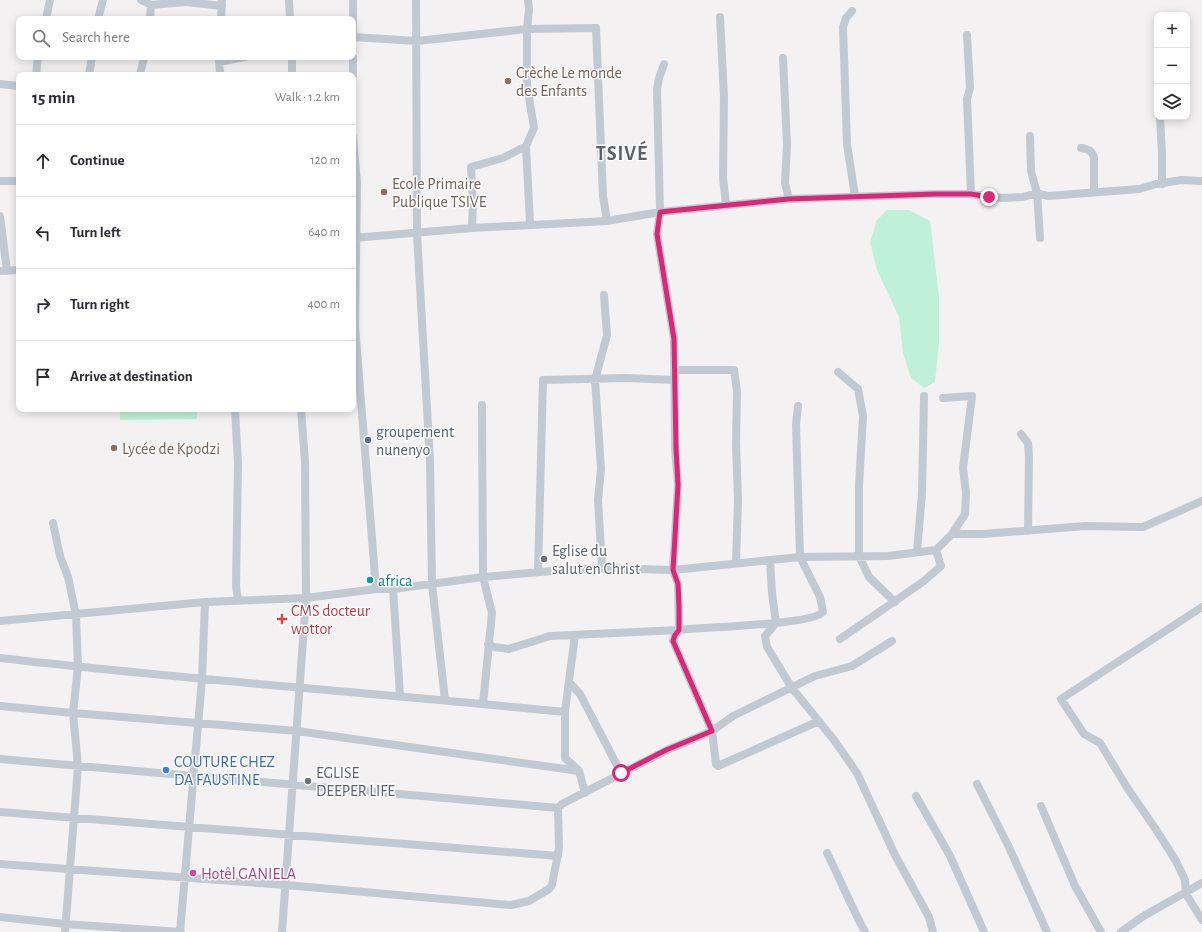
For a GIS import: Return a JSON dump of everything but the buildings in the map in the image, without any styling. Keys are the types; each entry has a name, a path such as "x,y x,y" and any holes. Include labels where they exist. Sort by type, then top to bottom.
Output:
{"street":[{"path":"47,16 50,0"},
{"path":"99,16 103,0"},
{"path":"141,0 151,5 186,2 222,3 221,16"},
{"path":"289,0 290,16"},
{"path":"353,0 353,16"},
{"path":"416,0 417,234 430,460 432,584 445,700"},
{"path":"528,0 527,85 534,128 526,146 530,224"},
{"path":"150,16 151,5"},
{"path":"852,11 846,18 843,27 847,144 855,196"},
{"path":"720,17 724,97 723,178 726,204"},
{"path":"356,38 416,41 527,29 596,28 603,196 607,221"},
{"path":"967,35 970,88 967,99 971,194"},
{"path":"783,58 787,145 786,183 788,199"},
{"path":"36,72 38,60"},
{"path":"90,72 92,60"},
{"path":"141,72 143,60"},
{"path":"219,60 220,72"},
{"path":"292,60 292,72"},
{"path":"352,60 353,72"},
{"path":"664,64 657,89 660,212 657,234 674,339 678,485 673,570 678,584 679,630 673,641 712,731 716,764 721,766 768,742 819,721"},
{"path":"0,84 16,86"},
{"path":"1160,120 1162,184"},
{"path":"1030,136 1031,171 1037,193 1040,238"},
{"path":"472,228 473,202 471,166 503,158 526,146"},
{"path":"1081,148 1092,152 1094,157 1094,191"},
{"path":"356,172 356,201"},
{"path":"356,238 530,224 607,221 660,212 726,204 788,199 971,194 1002,198 1023,197 1037,193 1048,196 1094,191 1139,189 1182,180 1202,181"},
{"path":"0,181 16,181"},
{"path":"0,216 4,271 16,270"},
{"path":"602,568 598,500 601,468 595,380 607,336 604,295"},
{"path":"356,339 376,589"},
{"path":"675,370 734,370 737,391 736,442 738,501 736,563"},
{"path":"838,372 858,389 863,416 859,486 859,556 869,577 895,602"},
{"path":"538,572 543,380 675,380"},
{"path":"917,552 922,493 924,396"},
{"path":"0,621 205,602 306,598 538,572 602,568 673,570 800,557 888,556 936,550 952,534 965,514 966,492 963,468 972,396 943,398"},
{"path":"482,405 483,577 492,613 483,704"},
{"path":"488,644 494,647 509,648 550,636 679,630 708,626 776,623 821,615 823,612 820,597 800,557 796,425 798,406"},
{"path":"235,412 238,464 236,586 238,600"},
{"path":"282,932 301,689 306,598 305,462 301,412"},
{"path":"1020,434 1028,443 1028,531"},
{"path":"952,534 1028,531 1085,526 1143,527 1202,501"},
{"path":"53,523 60,556 68,577 76,615 78,667 73,713 78,766 65,928"},
{"path":"840,639 895,602 924,581 941,566 936,550"},
{"path":"770,561 776,623 765,636 764,641 792,688 819,721 857,773 895,855 929,916 933,932"},
{"path":"393,589 400,695"},
{"path":"0,917 65,928 181,932 184,878 190,826 197,723 202,679 205,602"},
{"path":"1202,607 1061,699 1084,734 1100,743 1128,789 1157,831 1176,861 1185,880 1186,894 1202,920"},
{"path":"574,634 565,712 565,758 578,772 585,793"},
{"path":"0,759 558,808 621,773 666,750 712,731 733,716 815,676 852,666 892,641"},
{"path":"0,658 301,689 400,695 565,712"},
{"path":"569,682 580,694 621,773"},
{"path":"0,706 297,731 578,772"},
{"path":"977,784 1008,845 1047,932"},
{"path":"916,796 950,856 984,932"},
{"path":"1041,806 1075,886 1101,932"},
{"path":"0,864 286,885 452,901 523,904 530,901 552,885 558,856 558,808"},
{"path":"0,812 73,819 190,826 558,856"},
{"path":"827,853 840,879 847,898 865,932"},
{"path":"1121,932 1142,917 1186,894 1202,883"}],"green space":[{"path":"887,210 909,210 930,221 939,297 939,341 935,382 924,388 911,378 903,353 899,317 877,270 870,242 877,220"},
{"path":"120,412 197,412 197,419 120,420"}],"place":[{"name":"Crèche Le monde des Enfants","path":"508,81"},
{"name":"Ecole Primaire Publique TSIVE","path":"384,192"},
{"name":"groupement nunenyo","path":"368,440"},
{"name":"Lycée de Kpodzi","path":"114,448"},
{"name":"Eglise du salut en Christ","path":"544,559"},
{"name":"africa","path":"370,580"},
{"name":"CMS docteur wottor","path":"282,619"},
{"name":"COUTURE CHEZ DA FAUSTINE","path":"166,770"},
{"name":"EGLISE DEEPER LIFE","path":"308,781"},
{"name":"Hotêl GANIELA","path":"193,873"}],"district":[{"name":"TSIVÉ","path":"622,153"}],"route":[{"path":"621,773 666,750 712,731 689,674 673,641 679,630 678,584 673,570 674,538 678,509 674,339 657,234 660,212 726,204 788,199 935,194 971,194 989,197"}]}
